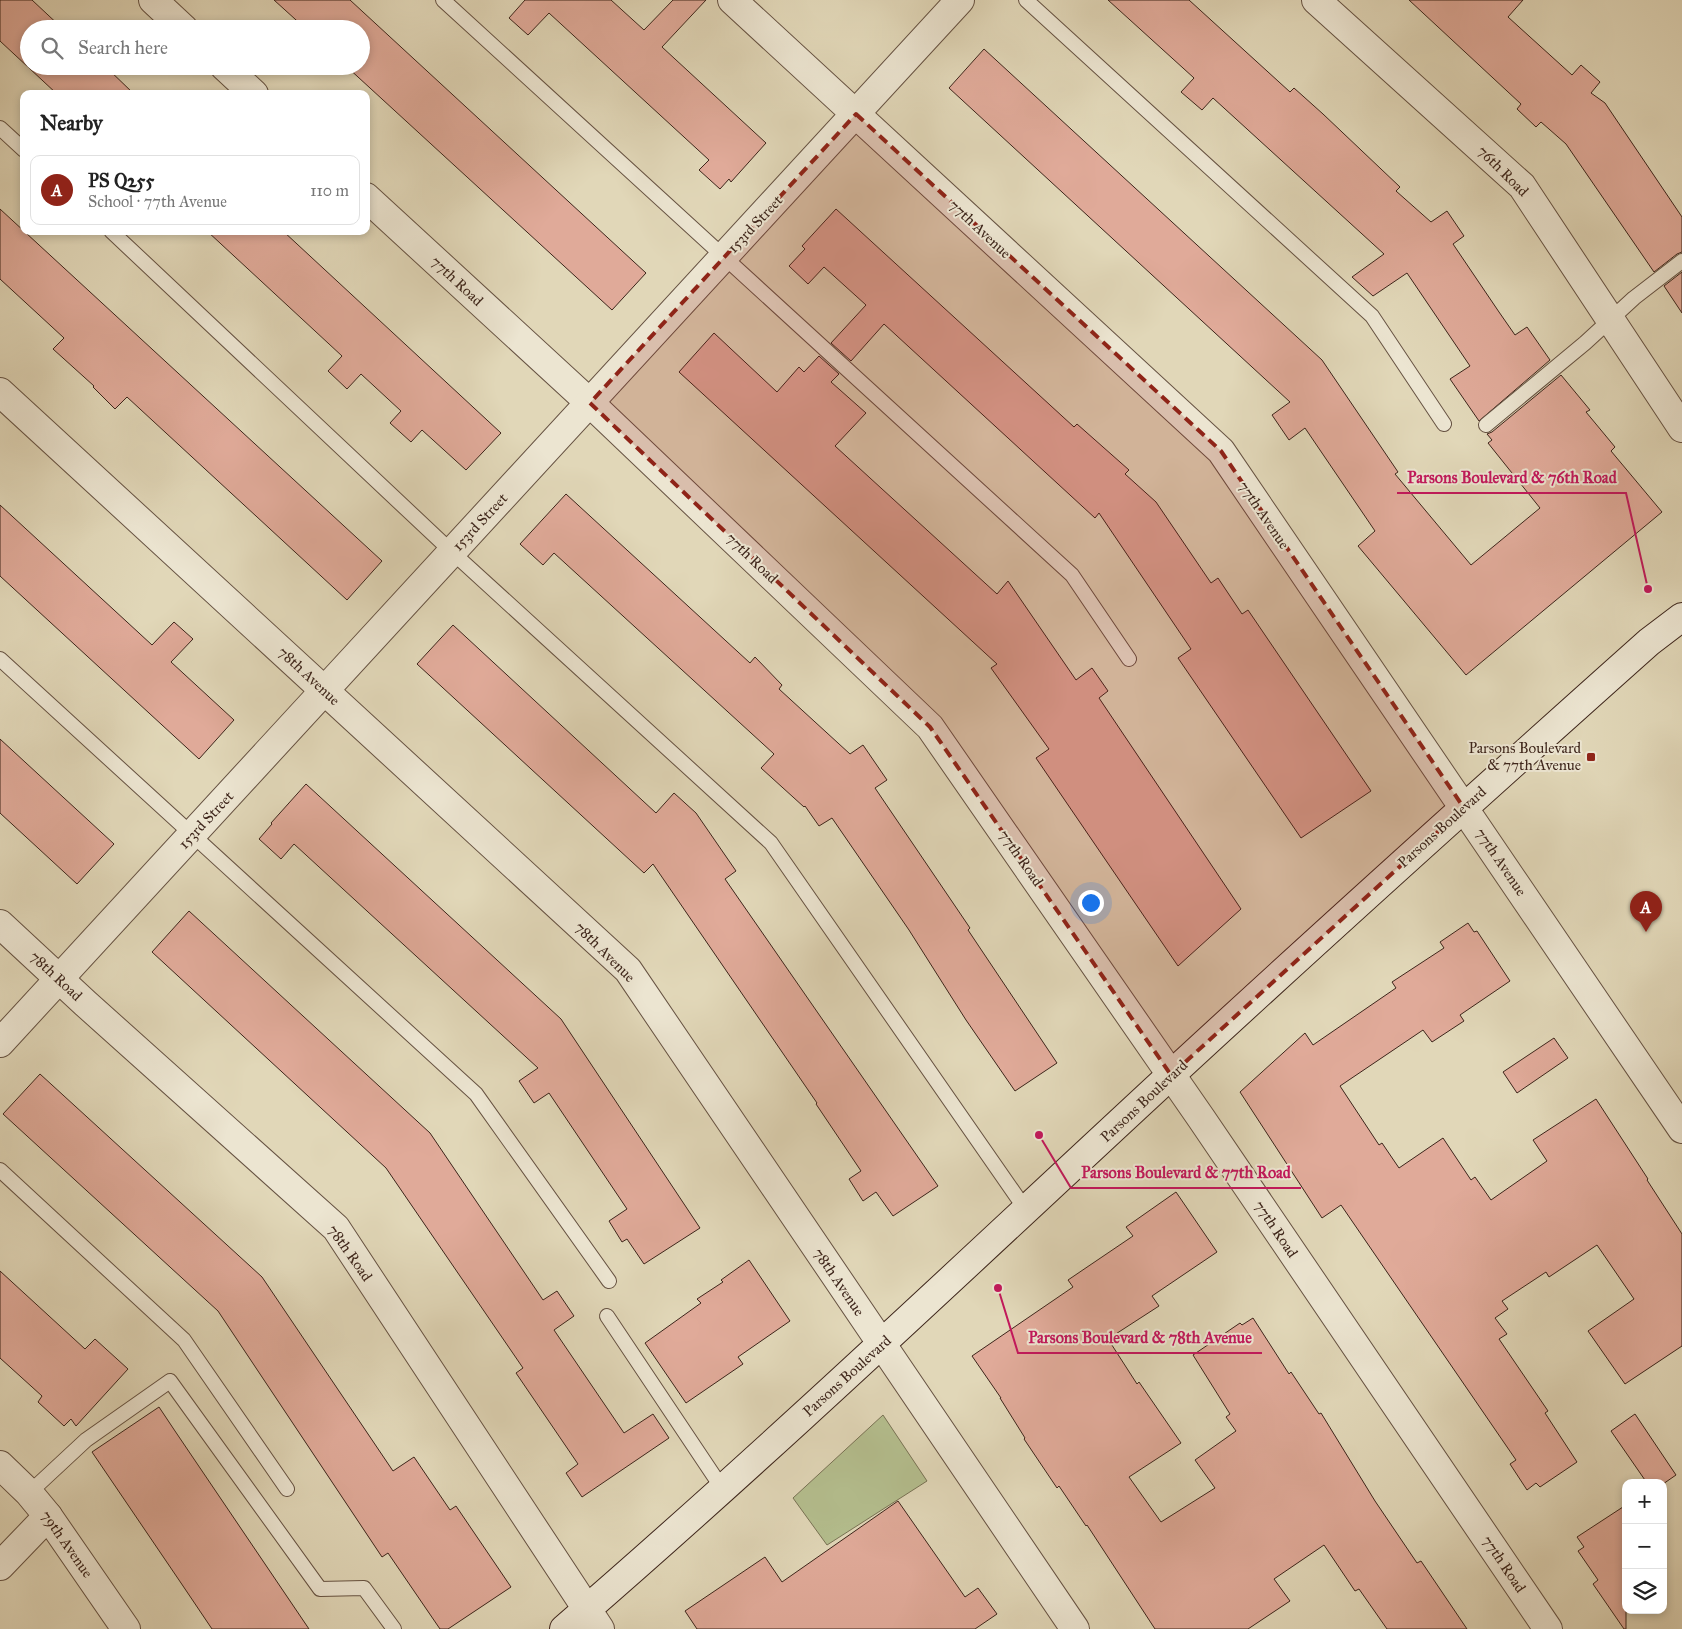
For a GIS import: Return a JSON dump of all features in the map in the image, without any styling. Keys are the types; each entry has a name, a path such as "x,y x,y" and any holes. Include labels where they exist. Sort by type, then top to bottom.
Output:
{"street":[{"path":"152,0 174,20"},
{"name":"77th Avenue","path":"732,0 1221,451 1682,1129"},
{"name":"153rd Street","path":"0,1043 960,0"},
{"name":"76th Road","path":"1316,0 1522,186 1682,428"},
{"path":"234,75 250,90"},
{"name":"77th Road","path":"370,201 590,403 930,727 1171,1075 1548,1629"},
{"name":"78th Avenue","path":"0,392 628,970 1075,1629"},
{"name":"Parsons Boulevard","path":"564,1629 594,1619 722,1488 882,1345 1171,1075 1464,808 1649,642 1682,616"},
{"name":"78th Road","path":"0,924 336,1228 594,1619"},
{"name":"79th Avenue","path":"0,1464 29,1493 48,1516 126,1629"},
{"path":"0,1566 48,1516"}],"lane":[{"path":"443,0 1072,575 1128,659"},
{"path":"1026,0 1372,316 1444,424"},
{"path":"0,128 20,146"},
{"path":"115,235 452,552 771,843 1026,1210"},
{"path":"1486,425 1585,343 1634,298 1682,261"},
{"path":"0,659 476,1094 609,1281"},
{"path":"0,1170 184,1340 287,1489"},
{"path":"607,1316 722,1488"},
{"path":"29,1493 86,1440 170,1381 320,1589 364,1588 394,1629"}],"highlighted area":[{"path":"856,114 1221,451 1464,808 1171,1075 930,727 590,403"}],"green space":[{"path":"883,1415 927,1481 827,1545 793,1498"}],"building":[{"path":"0,0 32,0 53,20 20,20 20,60 0,41"},
{"path":"274,0 350,0 646,273 612,310 356,75 370,75 370,20 296,20"},
{"path":"525,0 611,0 644,30 673,0 706,0 662,47 766,143 731,182 729,179 720,189 699,170 709,160 549,13 528,35 509,18"},
{"path":"1108,0 1189,0 1290,92 1294,88 1323,114 1400,187 1396,191 1431,222 1447,211 1464,236 1453,244 1499,312 1515,335 1527,327 1550,360 1479,421 1450,379 1470,366 1407,273 1373,296 1352,277 1384,254 1213,98 1202,110 1181,92 1194,78"},
{"path":"1409,0 1523,0 1508,17 1572,75 1581,65 1600,82 1591,93 1605,103 1682,217 1682,252 1654,272 1566,144 1541,122 1536,127 1517,109 1521,104"},
{"path":"984,49 1322,360 1398,472 1395,474 1471,565 1540,508 1488,443 1492,440 1487,434 1492,432 1561,375 1590,410 1586,412 1615,447 1611,451 1662,512 1466,675 1358,546 1375,531 1305,428 1289,440 1272,415 1290,402 949,88"},
{"path":"37,75 114,75 130,90 53,90"},
{"path":"0,209 20,227 20,235 28,235 382,561 347,600 127,397 115,409 94,386 53,349 64,338 0,279"},
{"path":"836,209 1074,427 1077,424 1129,470 1125,474 1156,502 1211,583 1218,578 1242,614 1248,610 1371,791 1301,838 1178,658 1191,649 1099,513 1095,518 884,324 851,361 831,343 866,305 824,267 808,284 789,266 805,249 802,246"},
{"path":"211,235 287,235 501,433 466,470 422,430 411,442 390,423 401,411 361,374 347,389 328,371 342,356"},
{"path":"1682,272 1682,313 1664,286"},
{"path":"714,333 777,392 799,367 804,372 819,356 839,374 831,382 866,413 835,446 997,594 1008,581 1076,680 1092,668 1108,691 1099,698 1241,909 1178,966 1036,758 1049,749 991,668 997,664 679,372"},
{"path":"566,494 750,663 755,657 782,685 779,689 850,754 863,745 887,780 875,788 970,928 968,930 1057,1063 1015,1091 966,1020 909,930 832,818 819,826 805,806 761,768 774,754 554,553 543,565 520,544"},
{"path":"0,505 152,645 174,622 193,639 171,662 234,720 199,759 0,576"},
{"path":"453,625 656,813 674,793 696,813 736,871 725,879 938,1186 893,1216 876,1192 863,1201 849,1179 861,1171 817,1103 653,864 644,873 417,664"},
{"path":"0,739 114,844 77,884 0,813"},
{"path":"306,784 561,1019 700,1228 644,1264 627,1239 622,1242 609,1221 627,1209 549,1093 534,1103 519,1081 538,1068 294,844 281,859 259,839"},
{"path":"189,911 430,1133 543,1300 557,1291 574,1316 554,1330 624,1433 653,1414 669,1438 582,1497 566,1473 578,1464 516,1373 523,1368 386,1168 152,952"},
{"path":"1468,923 1474,932 1477,931 1510,981 1460,1015 1464,1021 1432,1042 1423,1030 1340,1086 1379,1145 1382,1143 1399,1168 1443,1138 1471,1180 1475,1177 1491,1200 1547,1161 1533,1140 1596,1099 1682,1234 1682,1346 1625,1384 1588,1331 1634,1299 1597,1245 1549,1277 1546,1272 1502,1301 1508,1309 1495,1318 1507,1334 1499,1339 1548,1411 1545,1413 1577,1462 1540,1487 1536,1483 1527,1490 1510,1464 1516,1460 1341,1205 1322,1218 1240,1092 1305,1033 1313,1045 1396,988 1392,982 1444,948 1440,942"},
{"path":"1554,1038 1568,1058 1517,1093 1503,1072"},
{"path":"40,1074 262,1277 393,1471 414,1457 450,1510 456,1506 511,1587 448,1629 440,1629 388,1553 382,1557 218,1311 3,1114"},
{"path":"1176,1192 1217,1252 1152,1296 1159,1306 1108,1339 1137,1384 1139,1382 1181,1443 1129,1477 1161,1522 1215,1488 1195,1460 1236,1431 1226,1417 1230,1414 1193,1355 1240,1323 1242,1325 1253,1318 1289,1374 1291,1372 1319,1414 1321,1413 1375,1501 1417,1563 1421,1561 1467,1629 1387,1629 1359,1589 1355,1591 1324,1545 1274,1579 1290,1601 1248,1629 1155,1629 1087,1525 1059,1486 1057,1488 1024,1439 1001,1398 972,1356 1073,1287 1068,1280 1133,1236 1126,1227"},
{"path":"749,1260 790,1321 738,1357 743,1364 686,1403 645,1343 701,1303 697,1299 723,1282 721,1280"},
{"path":"0,1271 85,1349 95,1339 128,1369 76,1426 71,1419 64,1426 38,1402 42,1396 0,1358"},
{"path":"159,1407 309,1629 212,1629 92,1452"},
{"path":"1635,1414 1676,1475 1667,1481 1667,1479 1644,1479 1611,1431"},
{"path":"898,1501 965,1597 978,1588 997,1614 975,1629 697,1629 685,1611 765,1557 782,1582"},
{"path":"1622,1508 1622,1614 1626,1614 1626,1629 1624,1629 1593,1584 1598,1580 1578,1551 1584,1547 1577,1537"}],"place":[{"name":"Parsons Boulevard & 76th Road","path":"1648,589"},
{"name":"Parsons Boulevard & 77th Avenue","path":"1591,757"},
{"name":"PS Q255","path":"1646,932"},
{"name":"Parsons Boulevard & 77th Road","path":"1039,1135"},
{"name":"Parsons Boulevard & 78th Avenue","path":"998,1288"}]}
